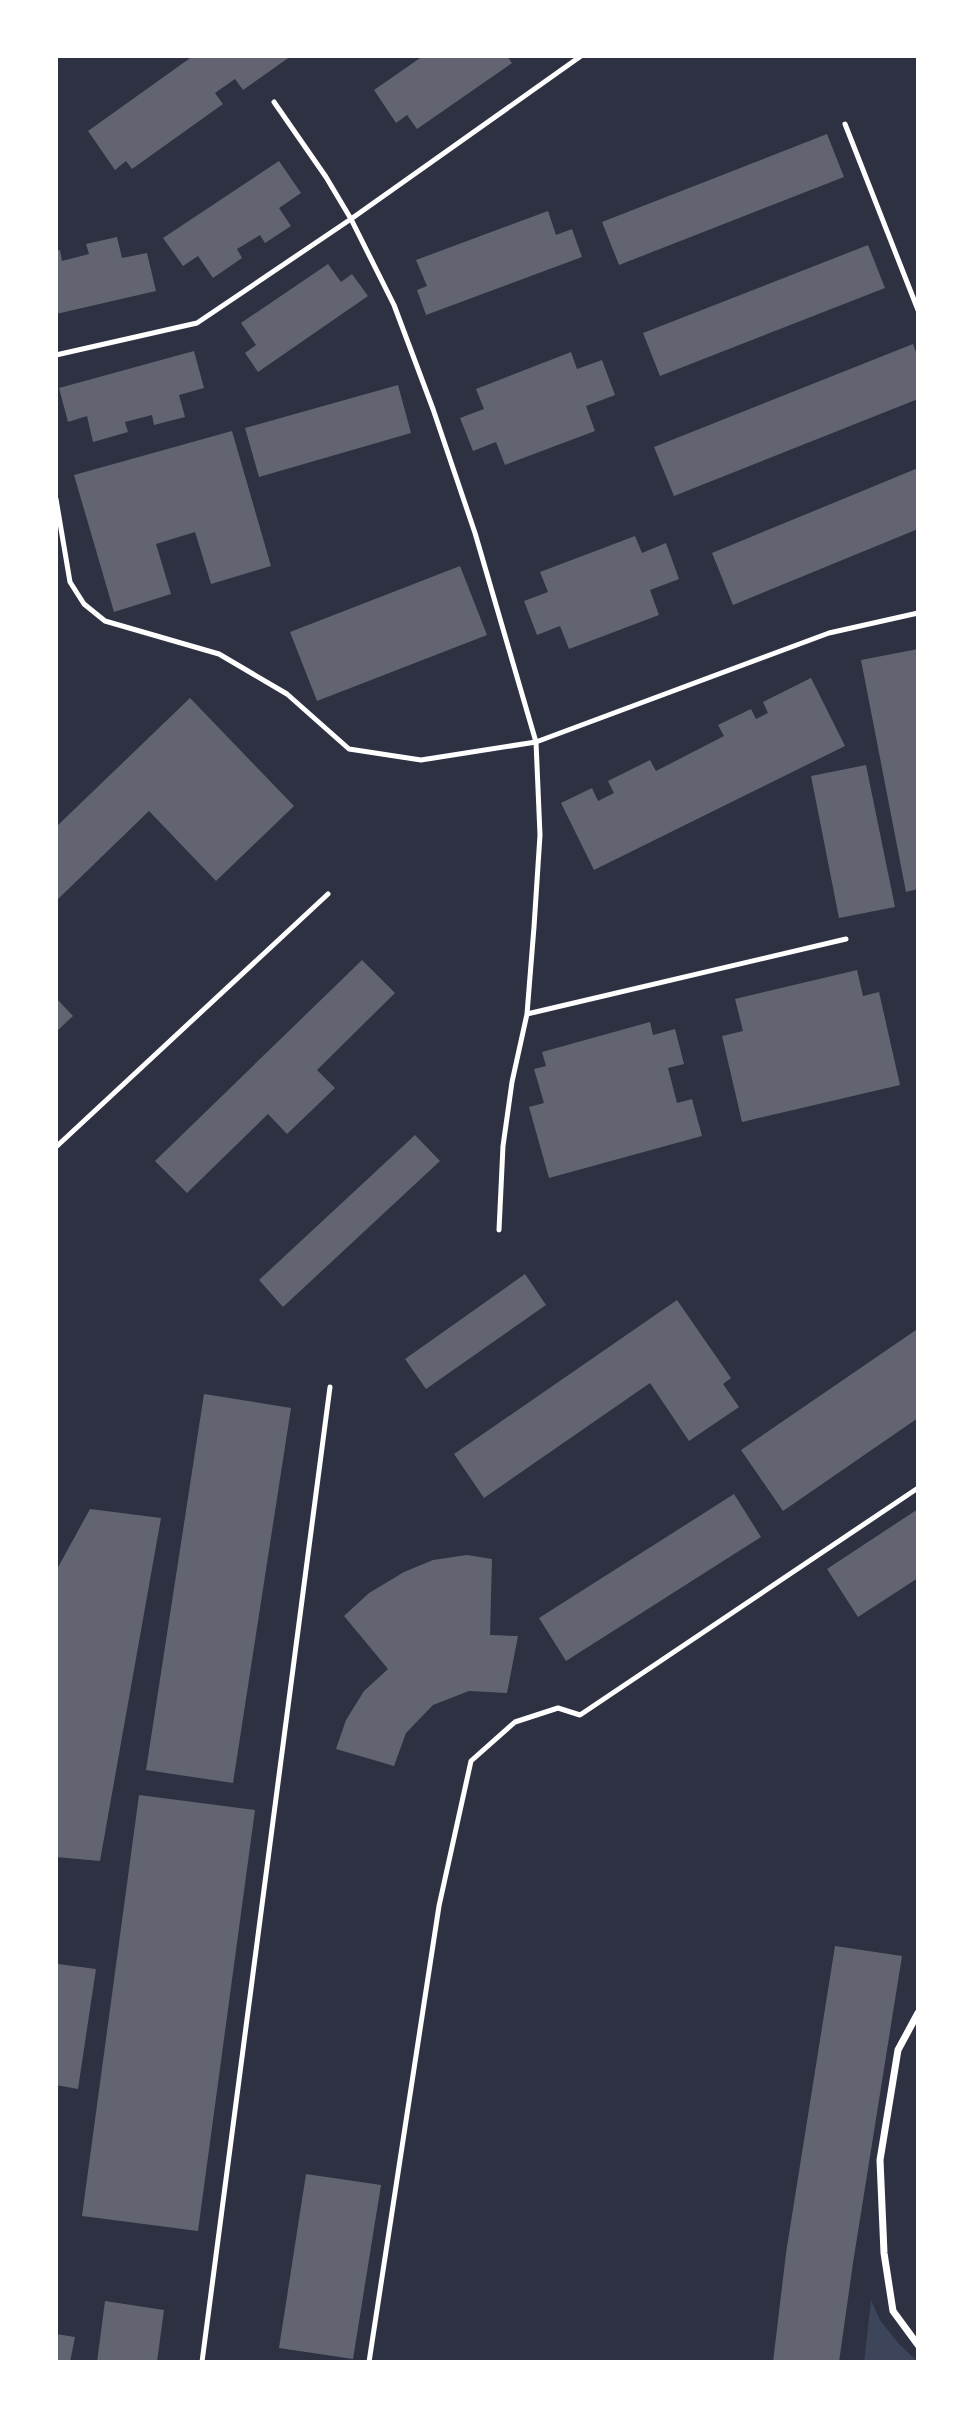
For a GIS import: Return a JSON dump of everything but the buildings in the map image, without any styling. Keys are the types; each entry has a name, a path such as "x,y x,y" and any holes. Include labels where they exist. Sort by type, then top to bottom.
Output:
{"street":[{"path":"918,2012 898,2050 880,2160 884,2253 893,2311 918,2344"}],"lane":[{"path":"56,355 197,323 351,219 581,56"},
{"path":"274,102 326,177 351,219 394,305 475,533 536,742 540,835 527,1014 512,1082 503,1146 499,1230"},
{"path":"845,124 918,310"},
{"path":"56,499 70,582 84,604 105,621 219,654 287,694 349,749 421,760 536,742 829,633 918,613"},
{"path":"56,1147 328,894"},
{"path":"527,1014 846,939"},
{"path":"202,2362 330,1387"},
{"path":"369,2362 439,1906 471,1761 516,1722 558,1708 580,1715 918,1488"}],"shaded area":[{"path":"871,2300 880,2320 918,2362 864,2362"}]}
